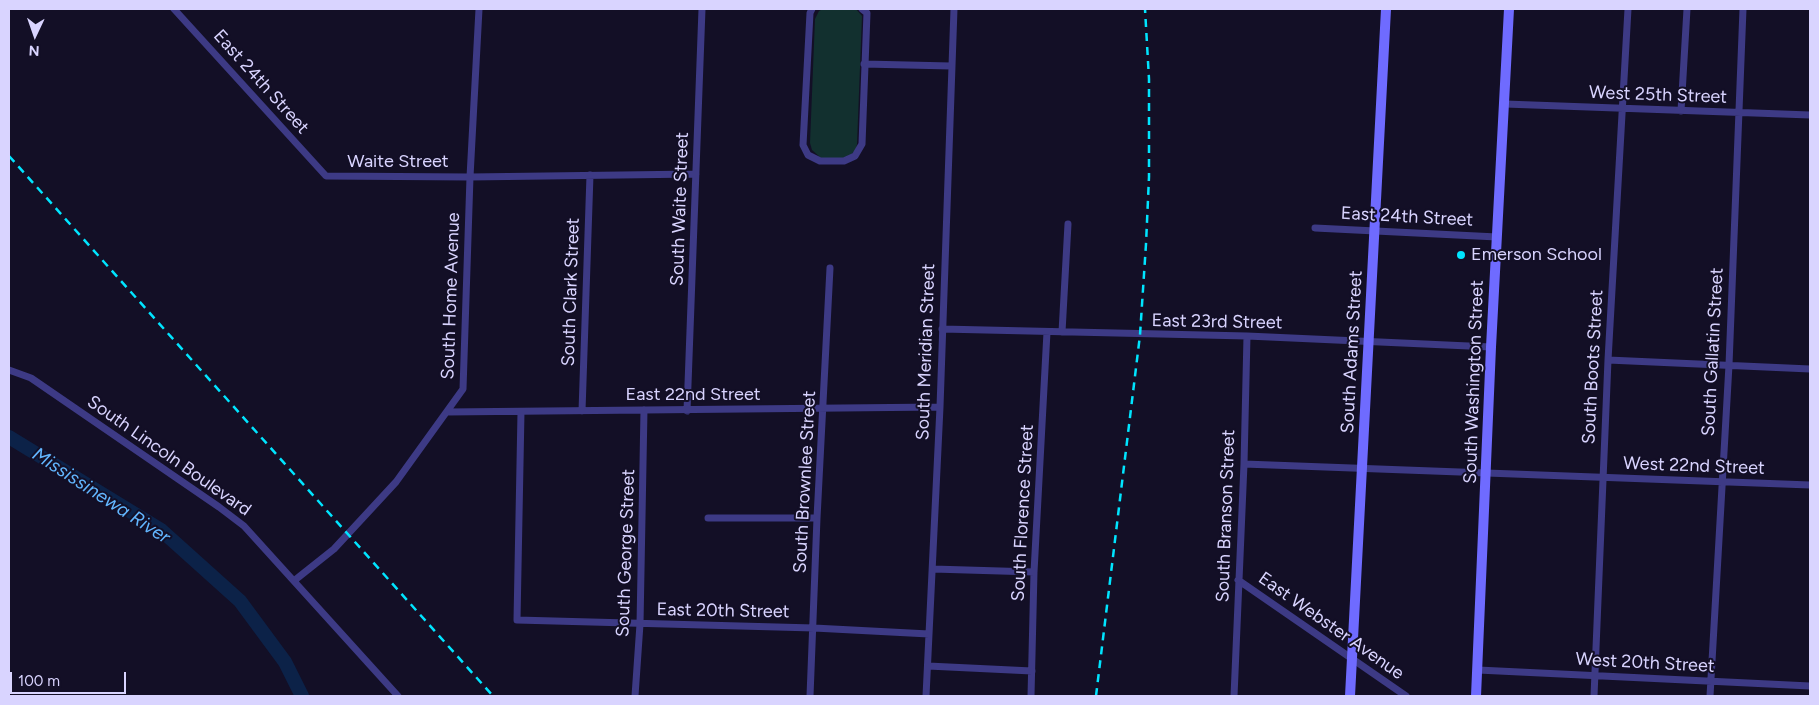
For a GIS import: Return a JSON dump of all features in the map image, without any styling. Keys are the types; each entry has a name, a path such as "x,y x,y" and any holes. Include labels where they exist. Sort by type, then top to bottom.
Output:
{"main road":[{"name":"South Adams Street","path":"1350,696 1386,9"},
{"name":"South Washington Street","path":"1476,696 1491,347 1509,9"}],"street":[{"name":"East 24th Street","path":"174,9 326,176"},
{"name":"South Home Avenue","path":"295,580 334,549 396,482 463,389 478,9"},
{"name":"South Waite Street","path":"687,411 702,9"},
{"path":"812,9 810,12 803,145 808,155 820,161 844,161 855,156 862,144 867,13 862,9"},
{"name":"South Meridian Street","path":"926,696 940,407 954,9"},
{"name":"South Boots Street","path":"1594,696 1608,360 1628,9"},
{"path":"1681,111 1687,9"},
{"name":"South Gallatin Street","path":"1710,696 1729,365 1743,9"},
{"path":"864,64 951,66"},
{"name":"West 25th Street","path":"1505,104 1810,116"},
{"path":"470,177 696,174"},
{"name":"South Clark Street","path":"582,411 590,175"},
{"name":"Waite Street","path":"326,176 470,177"},
{"path":"1062,332 1068,224"},
{"name":"East 24th Street","path":"1315,228 1497,237"},
{"name":"South Brownlee Street","path":"810,696 830,268"},
{"name":"East 23rd Street","path":"942,329 1247,336 1491,347"},
{"name":"South Florence Street","path":"1031,696 1034,572 1047,332"},
{"name":"South Branson Street","path":"1234,696 1244,464 1247,336"},
{"path":"1608,360 1810,369"},
{"name":"South Lincoln Boulevard","path":"9,370 31,378 244,526 295,580 398,696"},
{"name":"East 22nd Street","path":"447,412 940,407"},
{"name":"South George Street","path":"635,696 640,624 644,410"},
{"name":"East 20th Street","path":"521,412 517,620 814,628 929,634"},
{"path":"1244,464 1487,472"},
{"name":"West 22nd Street","path":"1487,472 1810,485"},
{"path":"708,518 817,518"},
{"path":"933,569 1034,572"},
{"name":"East Webster Avenue","path":"1238,580 1406,696"},
{"path":"928,666 1032,672"},
{"name":"West 20th Street","path":"1478,670 1810,686"}],"green space":[{"path":"823,9 856,9 862,16 857,144 856,150 847,158 821,158 812,150 810,143 815,19 819,11"}],"waterway":[{"name":"Mississinewa River","path":"9,437 161,530 240,601 285,662 302,696"}],"railway":[{"path":"1096,696 1140,335 1149,177 1149,79 1145,9"},
{"path":"9,156 493,696"}],"place":[{"name":"Emerson School","path":"1461,255"}]}
